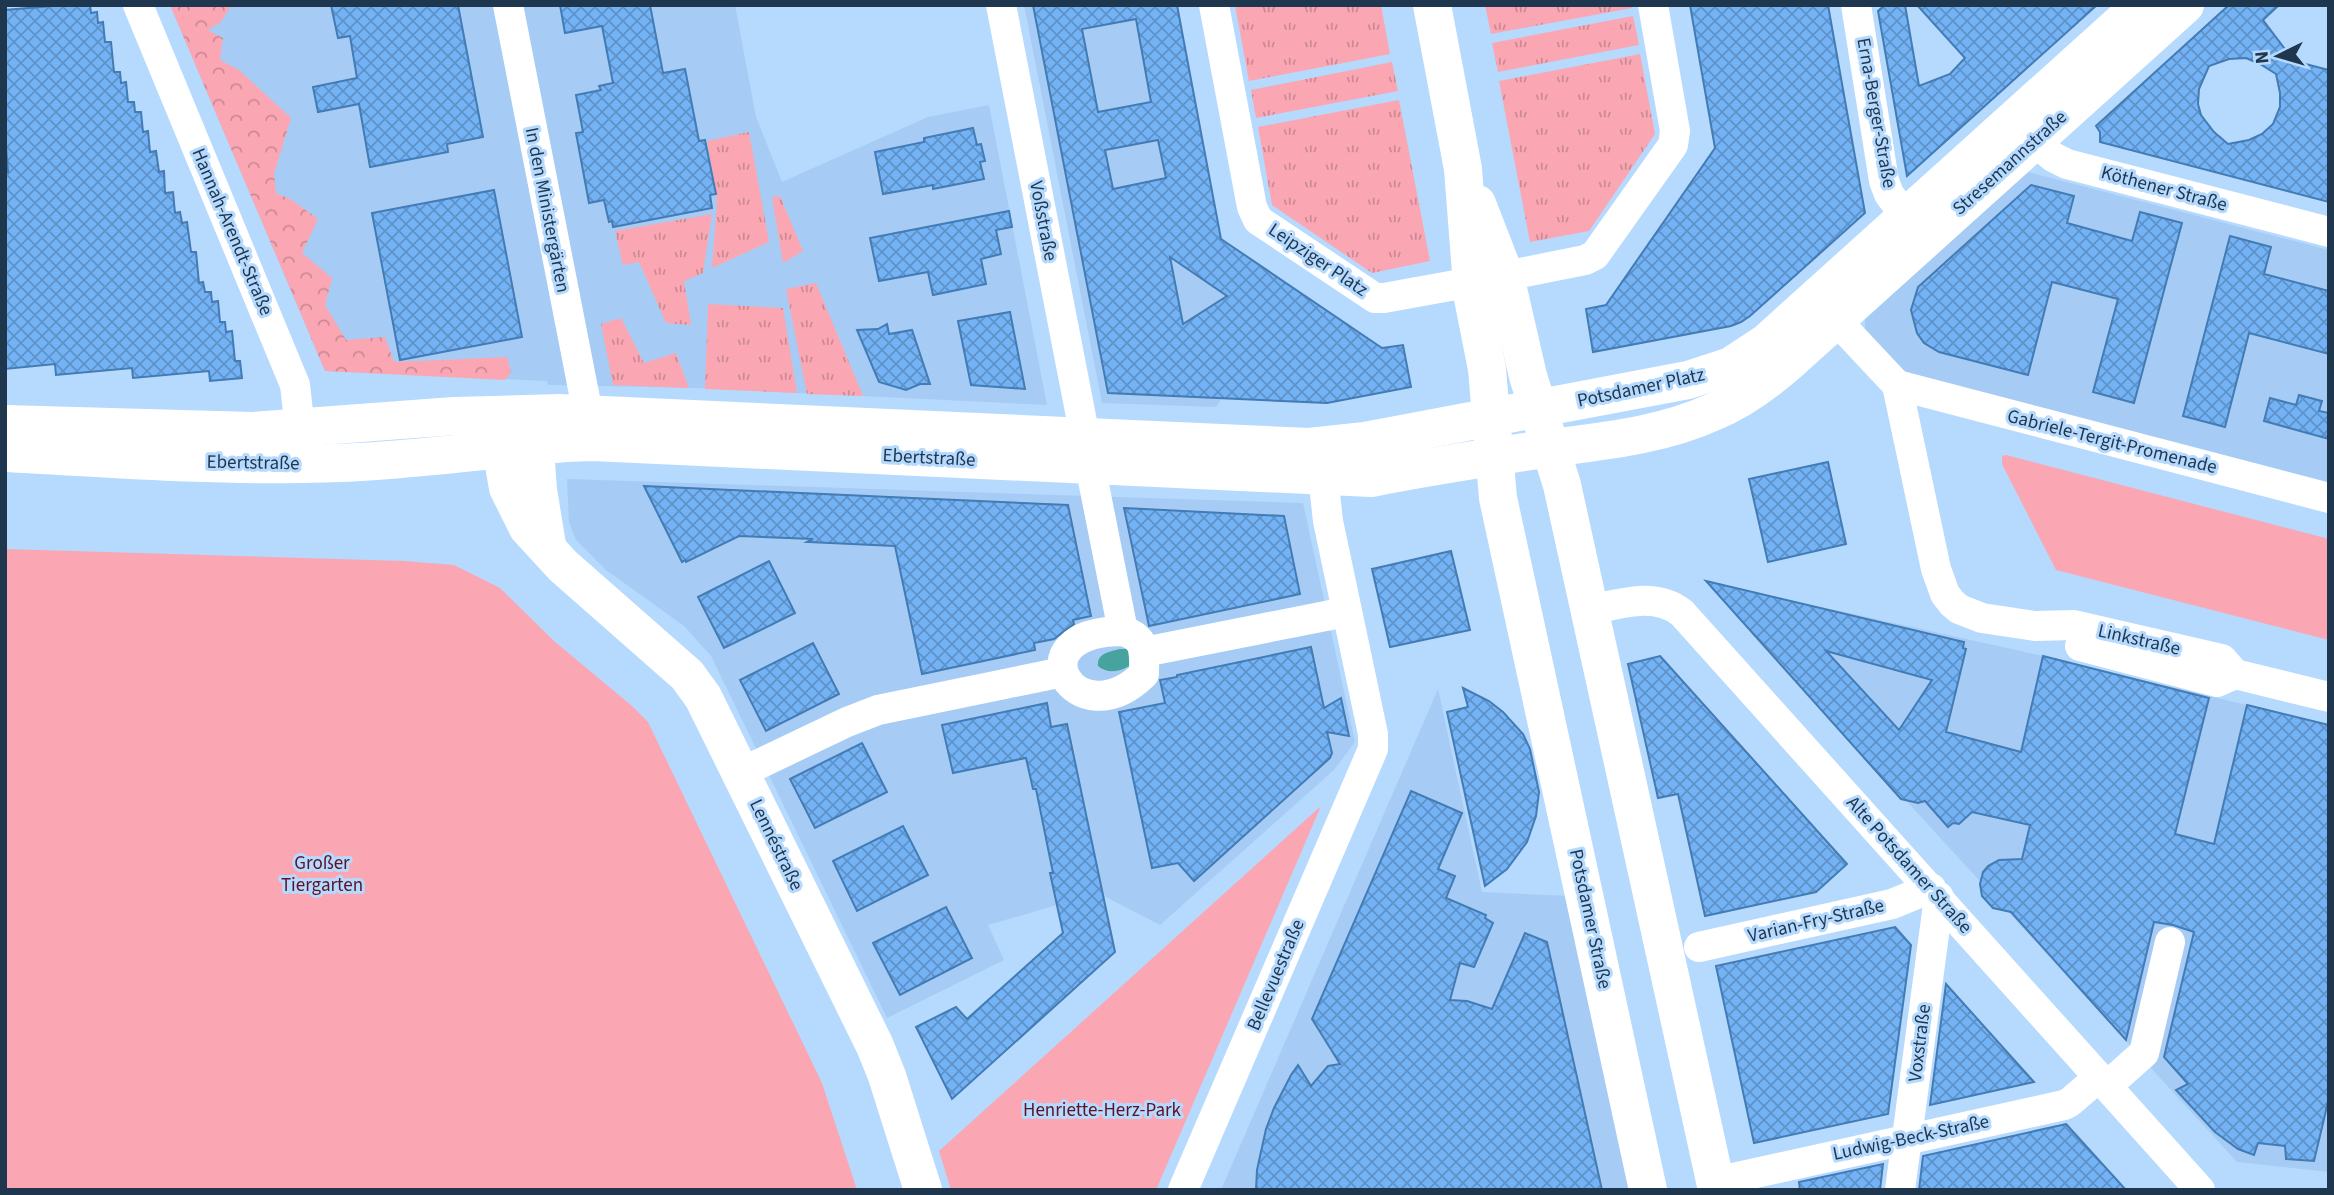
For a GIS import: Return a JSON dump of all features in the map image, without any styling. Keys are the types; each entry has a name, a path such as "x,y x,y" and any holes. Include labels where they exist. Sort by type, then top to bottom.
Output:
{"main road":[{"path":"1432,5 1463,169 1488,279 1525,365 1562,485 1716,1186"},
{"name":"Stresemannstraße","path":"2100,62 2141,5"},
{"name":"Stresemannstraße","path":"1826,309 2100,62 2185,5"},
{"name":"Stresemannstraße","path":"1826,309 1906,217 2023,132"},
{"path":"1488,279 1487,369 1494,457"},
{"name":"Potsdamer Platz","path":"1322,461 1365,441 1718,372 1826,309"},
{"name":"Potsdamer Platz","path":"1322,461 1371,478 1447,463 1605,441 1676,426 1740,399 1772,377 1826,309"},
{"name":"Ebertstraße","path":"5,425 253,431 302,447 370,461 588,414 1088,451"},
{"name":"Ebertstraße","path":"516,431 593,443 1088,451 1322,461"},
{"name":"Lennéstraße","path":"516,431 506,480 513,502 528,528 551,553 694,683 704,697 875,1046 923,1190"},
{"name":"Ebertstraße","path":"5,453 239,464 302,447"},
{"name":"Potsdamer Straße","path":"1494,457 1498,498 1648,1190"}],"street":[{"name":"Hannah-Arendt-Straße","path":"138,5 295,385 302,447"},
{"name":"In den Ministergärten","path":"508,5 588,414"},
{"name":"Voßstraße","path":"1000,5 1088,451 1133,642"},
{"name":"Leipziger Platz","path":"1214,5 1252,207 1258,220 1374,298 1488,279 1595,256 1673,145 1675,131 1653,5"},
{"name":"Erna-Berger-Straße","path":"1856,5 1884,181 1889,194 1906,217"},
{"name":"Köthener Straße","path":"2023,132 2053,157 2067,164 2329,232"},
{"path":"1826,309 1897,385"},
{"name":"Gabriele-Tergit-Promenade","path":"1897,385 2329,498"},
{"name":"Linkstraße","path":"1897,385 1936,569 1945,594 1959,609 2035,626 2074,625 2222,659 2235,674 2329,697"},
{"path":"1133,642 1144,674 1132,686 1115,693 1086,695 1072,688 1063,672 1064,654 1076,641 1093,633 1133,642 1346,612 1328,521 1322,461"},
{"name":"Alte Potsdamer Straße","path":"1590,610 1654,600 1671,604 1682,613 2200,1190"},
{"name":"Bellevuestraße","path":"1183,1190 1373,749 1373,734 1346,612"},
{"path":"740,773 878,710 1063,672"},
{"name":"Varian-Fry-Straße","path":"1699,947 1935,892"},
{"name":"Voxstraße","path":"1900,1190 1935,892"},
{"name":"Ludwig-Beck-Straße","path":"1716,1186 2070,1102 2144,1053 2170,942"}],"shaded area":[{"path":"170,5 735,5 756,117 782,182 928,117 989,105 1047,405 696,388 548,385 547,381 325,371"},
{"path":"1024,5 1177,5 1221,239 1382,348 1403,345 1411,387 1327,403 1222,398 1216,407 1102,403"},
{"path":"2028,172 2329,250 2329,486 1907,372 1898,366 1865,331 1865,317"},
{"path":"567,479 1303,503 1355,742 1334,770 1160,925 1102,895 988,925 1004,960 887,1018 711,656 684,626 606,570 576,540 569,523"},
{"path":"1705,581 2043,656 2329,725 2329,1172 2237,1162"},
{"path":"1120,649 1129,649 1136,662 1117,671 1107,671 1098,666 1099,658"},
{"path":"1438,689 1482,892 1570,896 1631,1190 1221,1190"}],"green space":[{"path":"170,5 230,7 221,22 208,30 223,38 220,60 239,70 291,118 274,174 276,193 292,200 318,219 302,253 332,278 325,305 346,340 385,337 394,362 507,357 511,372 505,380 325,371"},
{"path":"1235,5 1381,5 1390,54 1249,81"},
{"path":"1485,5 1632,5 1632,8 1491,34"},
{"path":"1633,16 1639,45 1498,72 1492,43"},
{"path":"1640,54 1655,134 1589,231 1530,242 1499,81"},
{"path":"1392,62 1398,91 1256,118 1251,90"},
{"path":"1399,100 1430,261 1372,273 1272,205 1258,127"},
{"path":"749,132 769,242 712,268 717,201 707,141"},
{"path":"780,196 803,251 783,263 772,197"},
{"path":"712,214 703,273 684,281 691,325 666,323 639,262 623,265 615,231"},
{"path":"816,283 863,396 807,394 786,289"},
{"path":"708,304 783,308 797,393 705,389"},
{"path":"621,318 644,363 676,353 689,388 613,385 601,324"},
{"path":"2002,456 2329,539 2329,640 2056,570 2002,464"},
{"name":"Großer Tiergarten","path":"5,549 404,561 454,565 500,588 554,641 648,722 822,1083 857,1190 5,1190"},
{"name":"Henriette-Herz-Park","path":"1321,806 1156,1190 951,1190 939,1151"}],"building":[{"path":"90,5 91,13 97,12 98,23 103,22 105,42 111,42 114,72 120,72 121,83 126,82 128,102 134,102 135,112 141,112 143,132 148,131 150,152 156,151 159,172 164,171 165,193 173,192 175,213 180,212 182,223 187,222 191,252 196,252 199,283 203,282 205,292 211,292 212,302 218,301 220,322 225,322 226,332 232,331 235,361 240,361 242,378 210,381 209,371 133,378 132,368 56,375 55,364 5,369 5,172 8,172 5,135 5,10"},
{"path":"331,5 458,5 483,137 447,144 448,152 370,167 359,104 318,112 313,87 357,78 350,36 338,38"},
{"path":"560,5 650,5 663,73 685,69 699,141 705,140 716,194 710,195 712,208 613,227 612,221 609,222 604,200 589,203 576,133 583,132 576,95 601,90 599,86 613,83 602,26 565,33"},
{"path":"1033,5 1177,5 1221,239 1382,348 1403,345 1411,387 1327,403 1108,393","holes":["1136,19 1151,102 1098,112 1082,29","1158,140 1166,178 1113,189 1105,150","1170,257 1227,296 1183,324"]},
{"path":"1690,5 1828,5 1865,213 1741,322 1593,352 1586,309 1606,305 1715,148"},
{"path":"1885,5 1905,5 1919,86 1950,74 1965,58 1917,5 2097,5 1907,176 1878,11"},
{"path":"2229,5 2279,5 2263,20 2294,61 2329,70 2329,202 2100,142 2100,132 2096,126","holes":["2246,58 2276,74 2280,107 2273,124 2262,134 2228,144 2201,115 2198,104 2199,89 2209,66 2229,59"]},
{"path":"973,128 985,161 980,162 984,179 933,189 933,185 883,194 875,152"},
{"path":"2031,185 2074,196 2067,223 2132,241 2140,212 2182,223 2134,403 2093,392 2118,299 2052,282 2028,375 1939,352 1924,343 1917,333 1911,310 1918,287"},
{"path":"494,190 522,337 400,360 372,213"},
{"path":"1009,211 1012,227 996,230 1001,254 981,259 986,284 933,295 928,272 879,281 870,238"},
{"path":"2230,236 2271,247 2264,274 2329,291 2329,354 2249,333 2225,427 2183,416"},
{"path":"1010,312 1025,389 971,385 958,321"},
{"path":"887,324 889,334 912,330 930,384 920,384 906,390 879,382 857,330 878,329"},
{"path":"2299,395 2322,401 2319,411 2329,413 2329,439 2264,421 2270,398 2296,405"},
{"path":"1828,462 1846,544 1768,562 1749,479"},
{"path":"644,486 1068,505 1091,616 1073,620 1074,624 1054,639 1034,643 1035,650 922,674 895,546 739,536 682,562"},
{"path":"1124,508 1284,516 1300,594 1149,626"},
{"path":"1451,551 1470,630 1390,647 1372,569"},
{"path":"769,561 795,613 724,648 698,597"},
{"path":"1706,581 1964,642 1963,648 1966,649 1946,732 2021,752 2043,656 2209,698 2175,834 2214,844 2247,705 2329,725 2329,1098 2314,1161 2286,1159 2285,1146 2258,1143 2254,1155 2238,1149 2215,1132 2176,1090 2188,1084 2164,1057 2194,932 2154,922 2126,1040 2011,912 1993,908 1982,896 1980,884 1983,872 1999,860 2022,859 2030,825 1972,812 1959,824 1953,823 1948,827 1925,801 1918,803 1901,799","holes":["1826,651 1932,680 1899,730"]},
{"path":"813,643 839,694 766,731 740,680"},
{"path":"1311,647 1324,708 1341,698 1349,736 1327,732 1332,753 1330,758 1194,881 1178,863 1152,868 1119,712 1165,703 1160,680"},
{"path":"1660,656 1847,864 1816,892 1705,916 1678,794 1658,798 1628,664"},
{"path":"1463,688 1489,701 1523,734 1530,749 1539,792 1536,816 1527,842 1507,869 1485,886 1447,712 1468,707"},
{"path":"1047,703 1051,727 1067,724 1115,952 952,1099 916,1027 956,1007 967,1019 1063,933 1036,789 1033,789 1026,758 953,773 942,725"},
{"path":"862,743 887,792 815,828 790,779"},
{"path":"1411,791 1462,813 1438,869 1455,876 1446,898 1486,915 1485,918 1493,923 1474,967 1460,963 1450,1000 1467,1001 1492,1009 1525,933 1547,942 1602,1190 1256,1190 1257,1170 1266,1129 1291,1075 1298,1065 1311,1086 1328,1066 1340,1064 1312,1019"},
{"path":"903,826 928,875 857,911 833,861"},
{"path":"946,907 972,958 900,995 873,943"},
{"path":"1895,927 1911,945 1888,1114 1754,1143 1716,966"},
{"path":"1946,984 2034,1082 1930,1105"},
{"path":"2066,1124 2126,1190 1919,1190 1923,1156"},
{"path":"1883,1164 1880,1190 1800,1190 1799,1182"}]}
